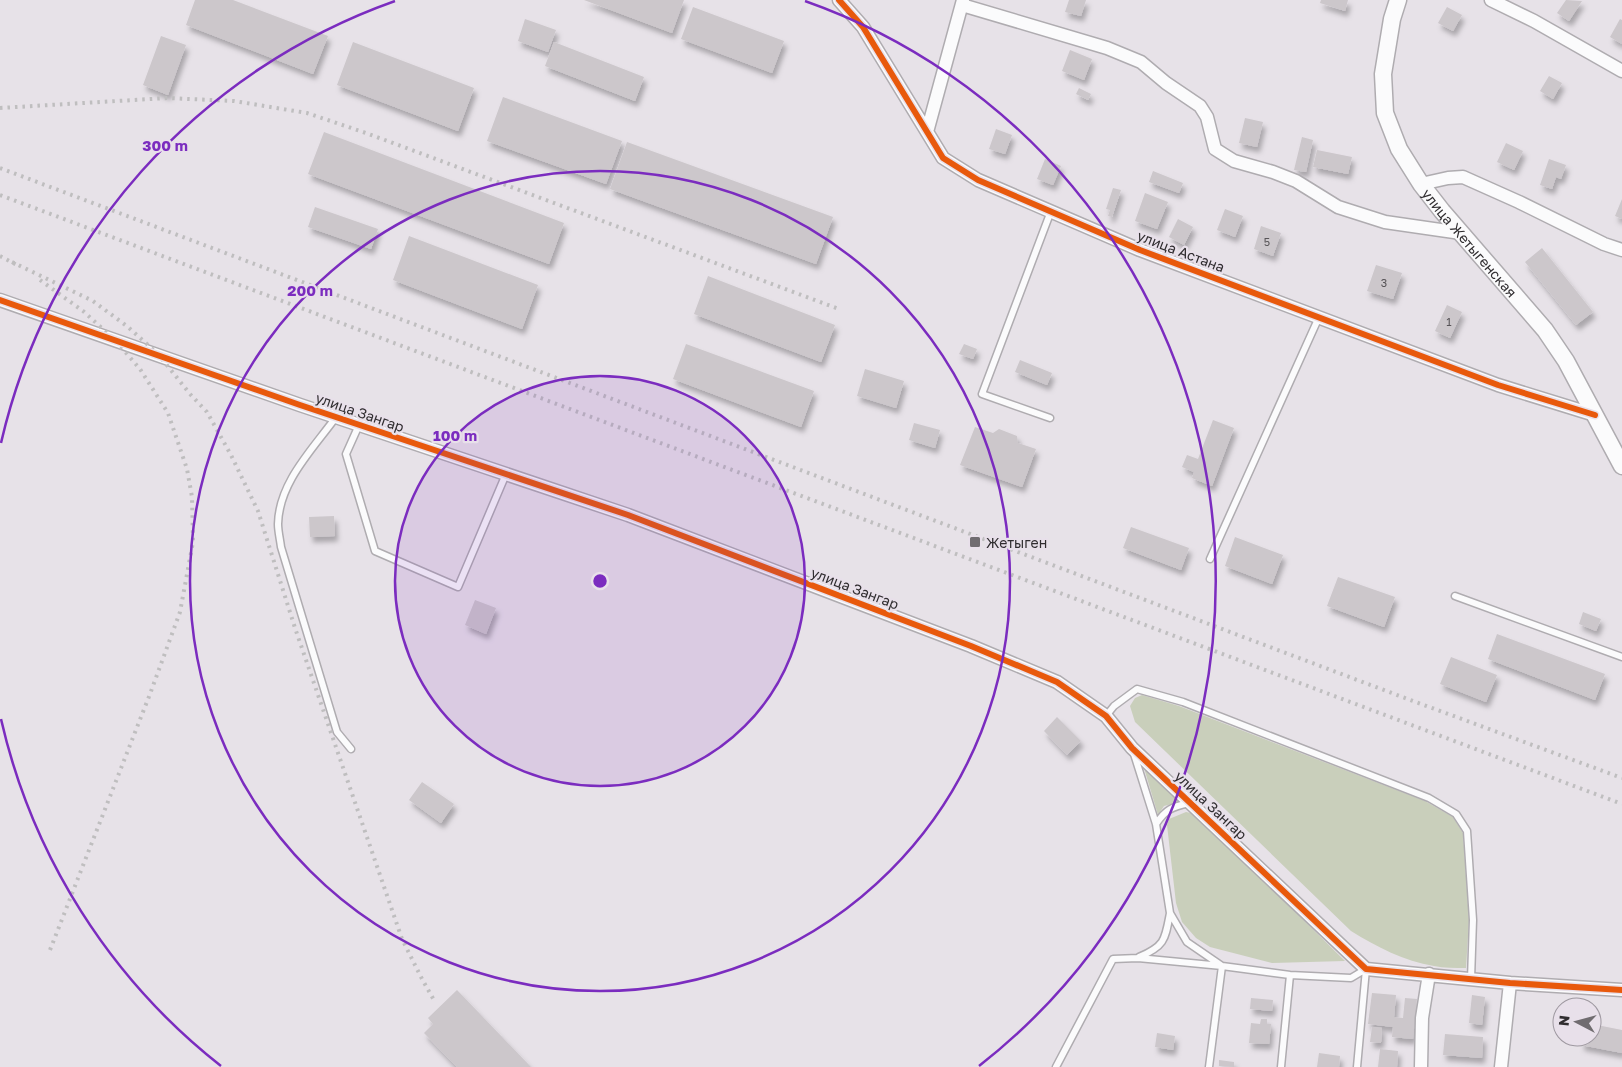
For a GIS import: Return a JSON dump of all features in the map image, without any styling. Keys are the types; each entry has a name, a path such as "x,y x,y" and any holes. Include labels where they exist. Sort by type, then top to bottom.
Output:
{"main road":[{"name":"улица Жетыгенская","path":"1398,0 1392,19 1383,74 1384,113 1399,149 1421,184 1545,330 1566,361 1622,466"}],"street":[{"name":"улица Астана","path":"839,0 863,27 943,158 978,180 1140,250 1498,385 1595,416"},
{"path":"1491,0 1534,21 1622,71"},
{"path":"927,132 963,3 1107,48 1141,62 1166,83 1200,106 1207,117 1214,149 1234,161 1273,172 1296,181 1338,206 1385,222 1461,233"},
{"path":"1421,184 1448,178 1463,178 1519,202 1604,244 1622,250"},
{"name":"улица Зангар","path":"0,300 359,425 628,515 971,646 1057,682 1106,716 1132,748 1366,970"},
{"path":"1366,970 1429,974 1510,983 1622,990"},
{"path":"1420,1067 1422,1018 1429,974"},
{"path":"1501,1067 1510,983"}],"lane":[{"path":"1050,418 982,394 1051,211"},
{"path":"1210,559 1319,317"},
{"path":"336,417 302,462 286,488 280,505 278,524 281,547 337,732 351,749"},
{"path":"359,425 346,454 374,551 458,587 506,474"},
{"path":"1456,596 1622,657"},
{"path":"1106,716 1114,706 1137,690 1183,702 1429,798 1456,814 1467,831 1473,920 1471,979"},
{"path":"1132,748 1156,824 1170,913 1165,939 1152,952 1138,958"},
{"path":"1156,824 1163,814 1172,807 1191,802"},
{"path":"1170,913 1187,942 1222,966"},
{"path":"1056,1067 1113,959 1138,958 1290,975 1351,978 1366,970"},
{"path":"1209,1067 1222,966"},
{"path":"1357,1067 1366,970"},
{"path":"1281,1067 1290,975"}],"green space":[{"path":"1142,695 1179,706 1425,801 1453,817 1463,833 1469,920 1466,968 1438,967 1412,961 1381,948 1351,931 1135,722 1130,706 1135,698"},
{"path":"1144,768 1184,801 1164,806 1158,815"},
{"path":"1186,812 1196,814 1345,961 1272,963 1210,947 1196,938 1182,922 1176,903 1167,825 1169,819"}],"building":[{"path":"195,0 233,0 328,36 313,74 186,25"},
{"path":"584,0 684,0 672,33"},
{"path":"1069,0 1086,0 1081,16 1065,12"},
{"path":"1321,0 1348,0 1345,11 1320,3"},
{"path":"1566,0 1582,1 1569,21 1557,13"},
{"path":"693,7 784,41 772,73 681,39"},
{"path":"1447,7 1462,15 1453,31 1438,23"},
{"path":"525,19 556,30 548,52 518,41"},
{"path":"1620,19 1622,20 1622,44 1610,37"},
{"path":"161,36 186,45 168,95 143,85"},
{"path":"353,42 474,88 458,131 337,85"},
{"path":"554,42 644,77 635,101 545,66"},
{"path":"1070,50 1092,59 1084,80 1062,71"},
{"path":"1549,76 1562,83 1553,99 1540,91"},
{"path":"1079,88 1091,94 1088,100 1076,94"},
{"path":"503,97 622,141 606,184 487,141"},
{"path":"1245,118 1263,122 1257,147 1239,143"},
{"path":"996,129 1012,135 1005,154 989,149"},
{"path":"324,132 564,223 549,264 308,174"},
{"path":"1302,137 1313,140 1306,172 1294,170"},
{"path":"627,142 833,217 816,264 610,189"},
{"path":"1506,143 1523,151 1514,170 1497,162"},
{"path":"1317,150 1352,157 1348,174 1313,167"},
{"path":"1045,159 1061,166 1053,185 1037,179"},
{"path":"1549,159 1566,165 1561,179 1556,177 1552,189 1540,185"},
{"path":"1153,171 1183,183 1179,193 1149,182"},
{"path":"1113,188 1121,190 1112,217 1108,216 1110,210 1106,209"},
{"path":"1145,193 1168,202 1157,229 1135,221"},
{"path":"1622,199 1622,219 1615,216"},
{"path":"315,207 378,229 371,249 308,227"},
{"path":"1225,209 1243,216 1235,237 1217,230"},
{"path":"1178,219 1193,227 1184,245 1169,237"},
{"path":"1261,226 1281,233 1273,256 1254,249"},
{"path":"409,236 538,285 522,329 393,280"},
{"path":"1542,248 1593,312 1576,325 1525,262"},
{"path":"1376,265 1402,273 1393,299 1367,291"},
{"path":"708,276 835,325 821,362 694,314"},
{"path":"1447,305 1462,312 1450,338 1435,331"},
{"path":"686,344 814,391 801,427 673,379"},
{"path":"964,344 977,349 973,359 959,354"},
{"path":"1020,360 1052,373 1047,385 1015,372"},
{"path":"865,369 904,381 896,408 857,396"},
{"path":"1213,420 1234,428 1212,486 1192,478 1194,472 1182,467 1187,455 1198,459"},
{"path":"914,423 940,430 935,448 909,440"},
{"path":"975,427 993,433 999,429 1017,436 1018,443 1036,449 1022,487 960,465"},
{"path":"334,516 335,536 310,537 309,517"},
{"path":"1131,527 1189,548 1181,570 1123,548"},
{"path":"1235,537 1283,555 1272,584 1225,566"},
{"path":"1338,577 1395,597 1384,627 1327,606"},
{"path":"475,600 496,608 486,634 465,625"},
{"path":"1583,612 1601,619 1596,631 1579,624"},
{"path":"1497,634 1605,674 1595,700 1488,659"},
{"path":"1451,657 1497,675 1486,702 1440,684"},
{"path":"1057,717 1081,741 1067,755 1044,731"},
{"path":"422,782 454,804 441,823 409,800"},
{"path":"457,990 531,1067 457,1067 424,1033 433,1024 428,1018"},
{"path":"1372,993 1396,995 1394,1017 1403,1018 1405,998 1417,999 1413,1039 1392,1037 1393,1027 1368,1024"},
{"path":"1472,995 1485,997 1482,1025 1469,1023"},
{"path":"1251,998 1273,1000 1272,1011 1250,1009"},
{"path":"1261,1019 1267,1019 1267,1024 1271,1024 1269,1044 1249,1043 1251,1023 1260,1024"},
{"path":"1602,1026 1622,1030 1622,1053 1591,1047 1602,1047"},
{"path":"1372,1027 1382,1028 1381,1043 1370,1042"},
{"path":"1157,1033 1175,1036 1173,1050 1155,1047"},
{"path":"1445,1034 1483,1037 1482,1058 1443,1055"},
{"path":"1380,1049 1398,1051 1397,1067 1378,1067"},
{"path":"1319,1053 1340,1056 1339,1067 1317,1067"},
{"path":"1219,1060 1234,1062 1234,1067 1219,1066"}],"railway":[{"path":"0,108 167,98 234,101 307,113 366,133 839,309"},
{"path":"0,168 1622,778"},
{"path":"0,195 1622,804"},
{"path":"0,256 17,265"},
{"path":"12,262 93,301 128,327 158,354 207,412 231,455 258,511 295,628 402,939 435,1002"},
{"path":"40,280 83,311 114,339 140,369 168,413 187,469 192,497 193,542 180,612 50,950"}],"cycle path":[{"path":"839,0 863,27 943,158 978,180 1140,250 1498,385 1595,415"},
{"path":"0,300 300,405 628,515 971,646 1057,682 1106,716 1132,748 1366,969 1510,983 1622,990"}],"place":[{"name":"Жетыген","path":"975,542"}]}
